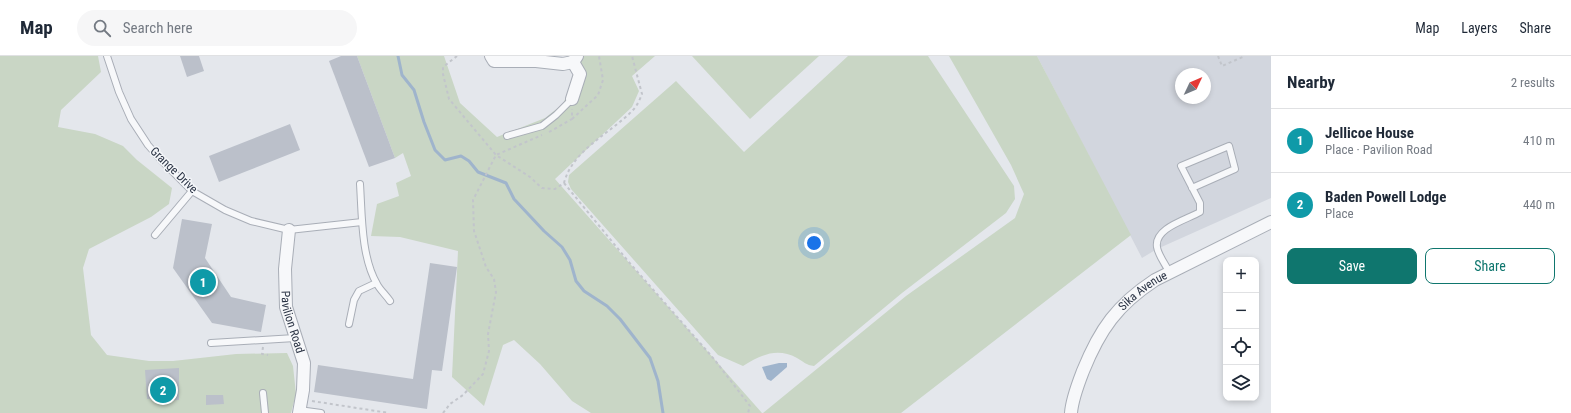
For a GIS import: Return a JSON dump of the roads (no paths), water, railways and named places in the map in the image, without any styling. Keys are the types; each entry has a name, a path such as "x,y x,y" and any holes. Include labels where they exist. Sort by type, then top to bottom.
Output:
{"street":[{"path":"491,56 494,61 536,61 563,64 575,59 580,74 572,99"},
{"name":"Sika Avenue","path":"1071,413 1078,384 1091,352 1113,315 1141,289 1169,272 1271,222"},
{"name":"Pavilion Road","path":"289,230 285,269 286,307 304,363 300,407"}],"lane":[{"name":"Grange Drive","path":"107,56 119,92 131,119 148,145 192,191 225,210 251,221 289,230 362,222"},
{"path":"507,136 542,126 572,99"},
{"path":"1169,272 1157,249 1157,240 1163,231 1200,212 1200,203 1192,188 1181,166 1229,146 1235,169 1192,188"},
{"path":"360,184 362,222 367,258 376,283 390,301"},
{"path":"155,235 192,191"},
{"path":"349,324 354,300 359,291 376,283"},
{"path":"211,343 295,338"},
{"path":"263,393 264,413"},
{"path":"300,407 321,413"}],"water":[{"path":"779,363 787,363 787,367 771,381 767,379 762,367"}],"waterway":[{"path":"398,56 402,75 414,90 435,150 445,160 461,156 469,161 478,172 506,183 514,199 544,231 562,247 570,260 576,281 584,291 607,306 620,319 650,358 658,381 663,413"}],"place":[{"name":"Jellicoe House","path":"203,282"},
{"name":"Baden Powell Lodge","path":"163,390"}]}
